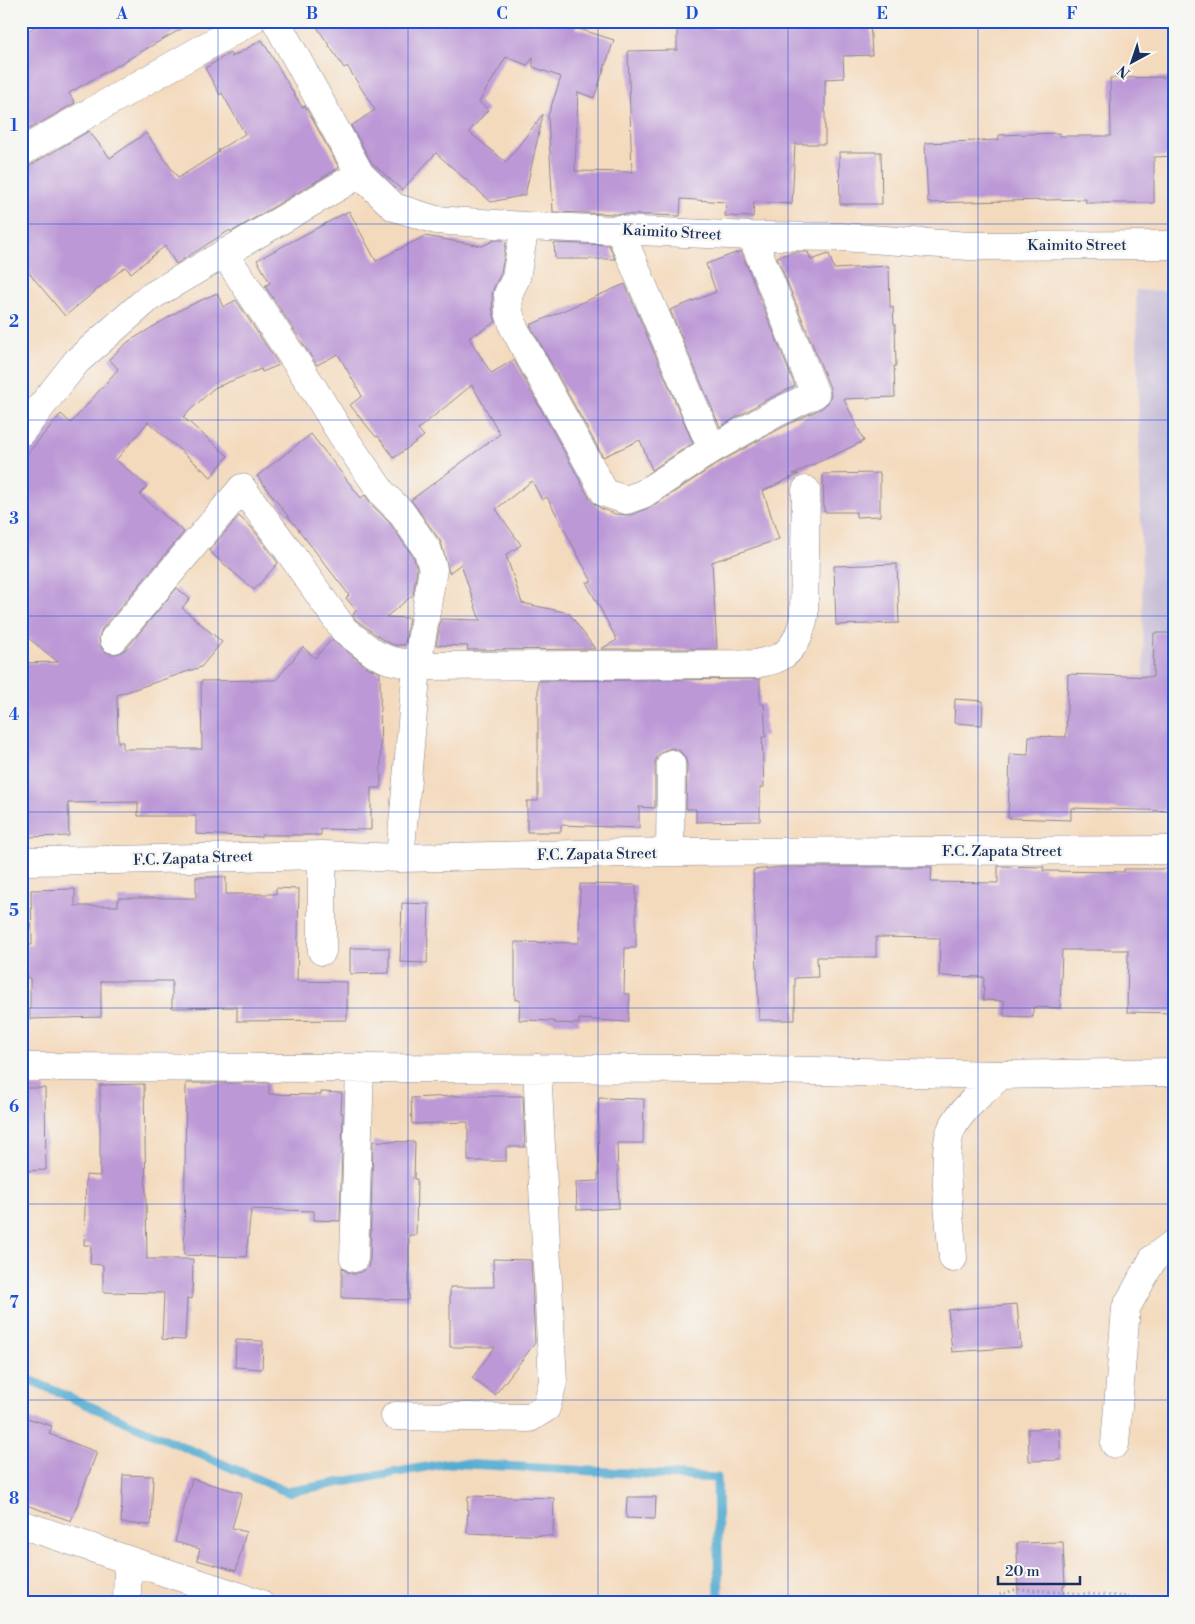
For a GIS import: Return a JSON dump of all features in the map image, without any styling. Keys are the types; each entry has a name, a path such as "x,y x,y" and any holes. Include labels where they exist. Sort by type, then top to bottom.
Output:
{"street":[{"path":"21,152 251,21"},
{"name":"Kaimito Street","path":"276,21 360,174 394,207 436,220 752,236 842,237 970,246 1174,245"},
{"path":"21,432 77,361 150,296 360,174"},
{"path":"525,226 516,278 508,294 508,312 514,328 605,493 626,500 643,494 712,448 814,394 752,236"},
{"path":"619,229 712,448"},
{"path":"224,253 342,435 383,494 401,512 428,551 433,569 417,666 400,858"},
{"path":"114,639 242,488 344,630 375,654 389,660 417,666 756,664 780,657 791,647 801,631 804,616 806,490"},
{"path":"670,852 671,764"},
{"name":"F.C. Zapata Street","path":"21,861 322,855 400,858 670,852 1174,850"},
{"path":"322,855 322,951"},
{"path":"21,1067 721,1069 1001,1075 1174,1072"},
{"path":"354,1258 360,1068"},
{"path":"396,1416 530,1418 546,1408 553,1382 537,1068"},
{"path":"953,1258 946,1157 951,1129 963,1111 1001,1075"},
{"path":"1115,1444 1126,1308 1153,1260 1172,1248"},
{"path":"21,1524 259,1603"},
{"path":"127,1603 128,1560"}],"path":[{"path":"996,1603 997,1596 1017,1589 1174,1600"}],"shaded area":[{"path":"1136,290 1174,291 1174,681 1144,680"}],"building":[{"path":"45,21 195,21 69,93 75,103 21,134 21,35"},
{"path":"313,21 578,21 576,28 614,40 594,98 578,92 575,171 632,172 628,51 677,50 677,21 707,21 707,28 748,29 748,21 870,21 872,55 843,56 844,78 825,79 825,144 795,144 792,204 754,202 753,217 725,216 726,202 681,199 680,216 553,212 548,116 561,77 533,67 533,58 527,65 506,57 479,102 488,110 469,132 506,162 543,114 525,195 491,202 436,153 402,190 372,163 351,126 375,110 347,66 344,68"},
{"path":"262,40 302,107 305,106 339,168 231,232 230,230 176,264 165,246 131,273 125,267 65,316 21,263 21,168 29,166 89,131 110,158 146,133 178,178 245,134 222,93 220,95 205,68 230,53 232,57"},
{"path":"1174,77 1174,156 1154,157 1154,203 1086,203 1086,199 928,203 925,143 999,140 999,135 1059,133 1059,136 1111,136 1110,78"},
{"path":"839,152 881,152 882,204 840,204"},
{"path":"349,211 376,261 425,236 482,246 495,240 503,240 506,243 501,273 492,294 493,313 496,322 469,338 491,373 514,360 591,501 600,508 615,514 631,515 651,507 720,462 781,428 822,408 828,403 831,395 830,388 777,257 794,252 808,252 811,260 829,254 834,269 889,266 890,307 893,307 895,324 895,397 844,399 864,441 793,474 799,474 763,491 779,539 712,562 717,649 601,649 617,640 586,582 592,582 547,497 542,500 532,481 496,509 521,545 506,555 522,603 569,613 595,649 467,650 468,646 436,645 441,619 481,620 461,564 449,573 441,542 411,500 500,434 472,385 418,429 424,436 394,458 378,436 376,437 350,405 362,396 338,354 317,365 265,286 270,283 257,260"},
{"path":"554,243 609,245 615,259 555,259"},
{"path":"741,251 795,386 766,400 720,427 670,310 716,292 706,264"},
{"path":"625,284 693,443 652,470 640,440 603,457 530,325"},
{"path":"217,293 223,307 236,300 279,365 262,372 261,369 214,388 183,417 228,456 211,477 148,422 116,460 147,486 140,495 184,532 102,629 99,637 100,645 104,651 112,654 120,653 126,649 177,588 190,599 182,608 222,642 201,667 117,695 118,742 123,742 123,749 202,749 201,681 276,680 303,647 315,658 332,639 365,666 380,673 381,788 371,788 371,830 321,829 321,835 261,835 261,837 196,834 196,816 138,816 138,802 68,803 69,836 23,837 21,663 58,662 21,632 21,461 61,414 71,423 118,369 109,359 128,342 182,309"},
{"path":"311,434 361,498 365,495 389,522 414,558 417,570 413,595 386,617 409,618 405,645 394,645 383,640 355,619 353,615 356,610 346,598 349,595 257,476"},
{"path":"880,473 880,516 856,517 856,512 824,512 823,474"},
{"path":"239,516 252,528 278,563 254,590 209,551"},
{"path":"897,564 899,623 836,625 834,566"},
{"path":"1154,633 1174,633 1174,811 1071,808 1071,820 1008,818 1010,754 1028,755 1029,736 1066,737 1068,674 1153,677"},
{"path":"760,679 760,704 764,704 766,737 762,737 764,787 760,787 760,821 696,822 696,809 686,809 687,764 685,757 679,750 671,748 657,756 655,764 655,808 639,807 639,828 561,825 561,832 527,832 527,801 538,801 538,681"},
{"path":"955,699 983,701 982,725 954,723"},
{"path":"998,866 1044,867 1043,871 1124,872 1124,869 1174,869 1174,1013 1127,1012 1128,950 1062,950 1060,1008 1033,1007 1033,1017 1004,1016 1004,1001 983,1000 984,977 939,976 940,938 876,937 876,957 817,957 818,977 795,978 795,1020 759,1020 753,870 783,867 932,867 931,882 998,883"},
{"path":"196,877 226,877 226,894 276,894 276,888 299,889 297,981 347,982 347,1020 237,1021 237,1007 172,1008 172,981 101,981 101,1017 30,1019 30,978 27,978 26,945 32,945 31,890 75,889 75,906 118,906 118,898 196,898"},
{"path":"580,884 636,885 636,948 625,948 624,994 630,994 628,1022 579,1019 579,1024 519,1020 520,1000 515,1000 515,942 579,943"},
{"path":"402,903 429,904 427,963 400,962"},
{"path":"350,948 389,948 389,973 350,974"},
{"path":"186,1083 269,1083 269,1094 321,1095 321,1092 342,1093 340,1221 314,1220 314,1211 251,1209 246,1257 184,1255"},
{"path":"144,1084 147,1259 193,1259 192,1299 187,1298 185,1340 162,1339 164,1293 103,1292 103,1265 90,1264 91,1245 84,1245 86,1175 100,1176 100,1085"},
{"path":"21,1088 45,1088 46,1170 21,1171"},
{"path":"523,1096 525,1147 506,1147 506,1161 468,1161 468,1122 412,1124 411,1098"},
{"path":"599,1098 644,1099 643,1143 617,1143 619,1208 577,1210 576,1182 598,1181"},
{"path":"373,1141 415,1142 414,1179 417,1179 416,1235 409,1235 409,1300 342,1298 342,1267 353,1274 361,1272 368,1267 370,1259"},
{"path":"493,1259 531,1260 535,1343 495,1395 472,1378 495,1347 450,1347 450,1287 494,1287"},
{"path":"1017,1304 1021,1347 952,1352 948,1310"},
{"path":"236,1340 263,1341 262,1369 235,1367"},
{"path":"21,1416 52,1426 49,1434 97,1452 71,1521 21,1503"},
{"path":"1059,1428 1061,1460 1029,1461 1028,1429"},
{"path":"123,1475 153,1476 151,1525 121,1523"},
{"path":"192,1479 242,1493 232,1528 246,1532 236,1571 197,1560 200,1549 175,1542"},
{"path":"468,1496 554,1498 553,1536 467,1533"},
{"path":"627,1497 656,1497 655,1519 626,1518"},
{"path":"1063,1542 1065,1586 1063,1586 1063,1603 1018,1603 1017,1543"}],"waterway":[{"path":"21,1376 287,1492 448,1463 717,1478 719,1603"}]}
